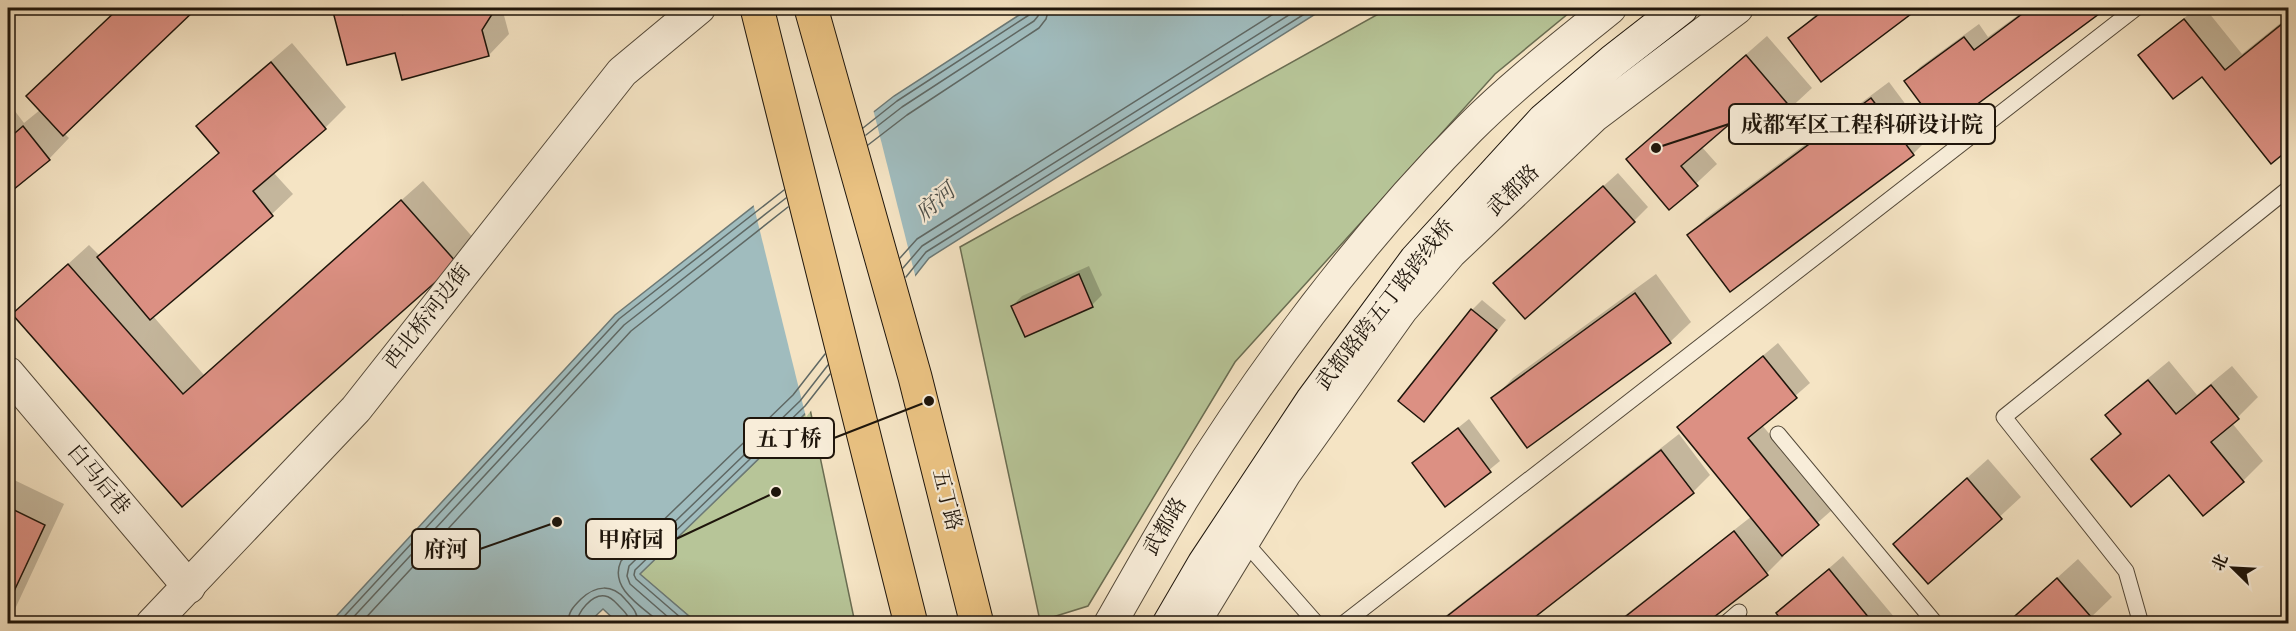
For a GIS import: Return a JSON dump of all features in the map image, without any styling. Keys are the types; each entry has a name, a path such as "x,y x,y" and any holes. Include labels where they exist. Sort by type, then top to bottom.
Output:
{"main road":[{"path":"757,8 911,624"},
{"name":"五丁路","path":"811,8 915,377 977,624"}],"street":[{"name":"西北桥河边街","path":"152,624 356,409 622,72 699,8"},
{"name":"武都路","path":"1110,624 1183,497 1312,311 1371,237 1470,129 1532,71 1610,8"},
{"name":"武都路跨五丁路跨线桥","path":"1169,624 1204,564 1312,401 1416,260 1544,120 1613,61 1681,8"},
{"name":"武都路","path":"1193,624 1285,473 1402,309 1450,253 1594,116 1737,8"},
{"name":"白马后巷","path":"8,373 189,587"}],"lane":[{"path":"1343,624 2136,8"},
{"path":"2141,624 2126,571 2004,417 2289,189"},
{"path":"1778,434 1936,624"},
{"path":"1244,541 1317,624"},
{"path":"1725,624 1739,612"}],"green space":[{"path":"1389,8 1575,8 1495,74 1235,362 1088,606 1040,621 960,247"},
{"path":"810,409 855,623 697,623 639,574"}],"water":[{"path":"1030,8 1325,8 929,258 810,409 640,574 697,623 618,623 603,609 588,623 329,624 615,315 894,96"}],"pier":[{"path":"873,109 916,279 806,417 753,203"}],"building":[{"path":"119,8 197,8 63,136 26,96"},
{"path":"332,8 401,8 403,14 407,8 496,8 482,30 489,56 402,80 395,53 347,65"},
{"path":"1827,8 1919,8 1821,82 1788,38"},
{"path":"2030,8 2107,8 1941,131 1904,81 1964,37 1974,50"},
{"path":"2184,19 2225,70 2288,19 2288,150 2271,164 2202,77 2173,99 2138,55"},
{"path":"1746,55 1792,109 1759,139 1739,116 1681,166 1698,186 1669,210 1626,159"},
{"path":"271,62 326,129 253,191 273,216 150,320 97,257 219,153 196,126"},
{"path":"1871,98 1914,155 1730,292 1687,235"},
{"path":"23,126 50,160 8,194 8,139"},
{"path":"1603,186 1635,222 1525,319 1493,283"},
{"path":"401,200 457,263 182,507 12,314 68,264 183,394"},
{"path":"1079,274 1093,307 1025,337 1011,306"},
{"path":"1635,293 1671,343 1527,448 1491,398"},
{"path":"1471,309 1497,330 1424,422 1398,401"},
{"path":"1763,356 1797,398 1748,438 1819,525 1782,556 1677,427"},
{"path":"2148,380 2176,414 2211,385 2239,419 2211,442 2244,482 2203,516 2169,475 2131,507 2091,459 2121,434 2105,415"},
{"path":"1458,428 1491,472 1445,507 1412,463"},
{"path":"1661,450 1694,493 1526,624 1437,624"},
{"path":"1967,478 2002,519 1928,584 1893,544"},
{"path":"8,507 45,525 8,604"},
{"path":"1734,531 1768,575 1705,624 1616,624"},
{"path":"1829,569 1874,624 1784,624 1776,613"},
{"path":"2057,578 2092,618 2086,624 2006,624"}],"place":[{"name":"成都军区工程科研设计院","path":"1656,148"},
{"name":"五丁桥","path":"929,401"},
{"name":"甲府园","path":"776,492"},
{"name":"府河","path":"557,522"}]}
